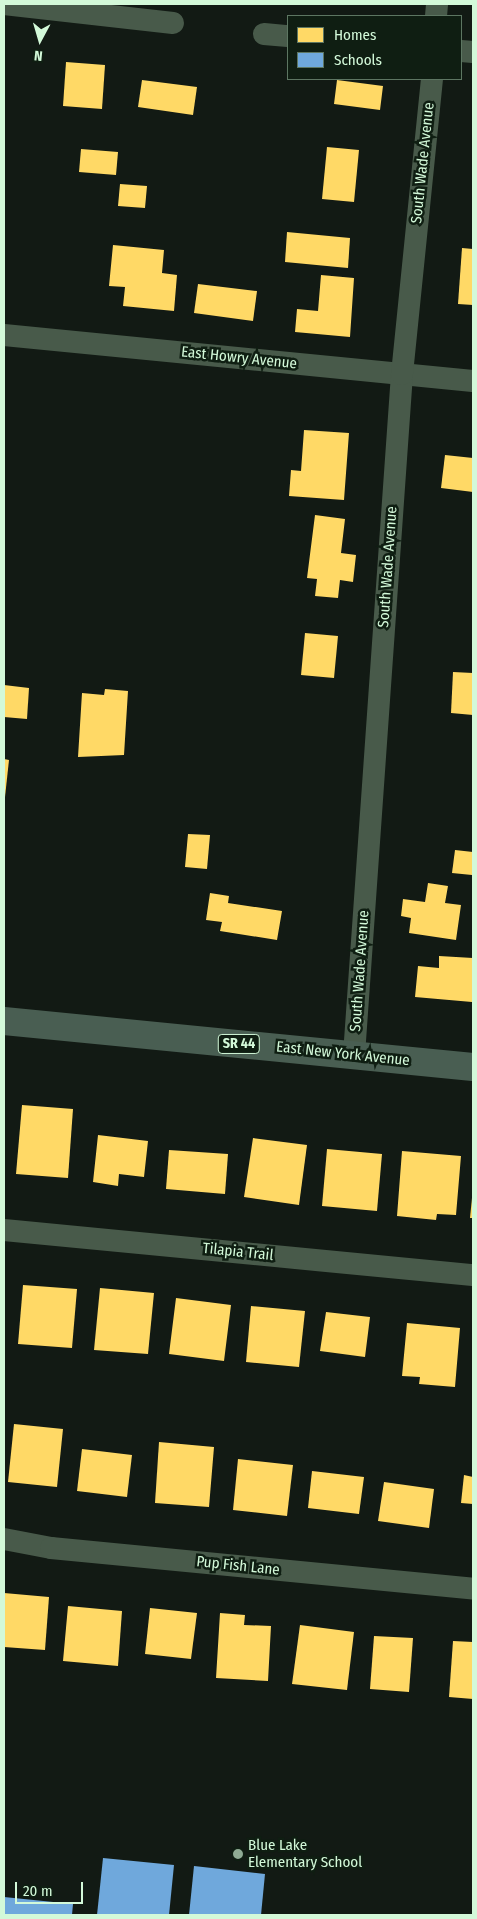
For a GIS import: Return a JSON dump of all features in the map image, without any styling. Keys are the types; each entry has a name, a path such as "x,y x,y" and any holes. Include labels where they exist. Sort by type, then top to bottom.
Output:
{"main road":[{"name":"East New York Avenue","path":"4,1021 473,1067"}],"street":[{"path":"4,4 172,23"},
{"path":"264,34 287,36"},
{"name":"South Wade Avenue","path":"354,1055 402,374 432,80"},
{"name":"East Howry Avenue","path":"4,335 473,381"},
{"name":"Tilapia Trail","path":"4,1230 473,1275"},
{"name":"Pup Fish Lane","path":"4,1539 51,1548 473,1589"}],"building: Homes":[{"path":"66,62 105,65 102,109 63,106"},
{"path":"142,80 197,87 193,115 138,107"},
{"path":"337,80 383,86 380,110 334,104"},
{"path":"327,147 359,150 354,202 322,199"},
{"path":"81,149 118,152 116,175 79,172"},
{"path":"120,184 147,186 145,208 118,206"},
{"path":"287,232 350,238 348,268 285,262"},
{"path":"113,245 164,250 162,273 177,275 174,311 123,306 125,287 109,286"},
{"path":"462,248 473,249 473,305 458,304"},
{"path":"321,275 354,278 350,337 295,332 297,309 318,311"},
{"path":"198,284 257,291 253,321 194,313"},
{"path":"304,430 349,433 344,500 289,496 291,470 301,471"},
{"path":"445,455 473,458 473,492 441,488"},
{"path":"315,515 345,519 341,553 356,555 353,582 340,580 338,598 315,596 317,579 307,578"},
{"path":"305,633 338,636 334,678 301,675"},
{"path":"453,672 473,673 473,715 451,713"},
{"path":"4,685 29,688 27,719 4,717"},
{"path":"105,689 128,691 124,755 78,757 82,693 104,695"},
{"path":"4,759 9,760 5,797 4,797"},
{"path":"188,834 210,835 207,869 185,867"},
{"path":"455,850 473,852 472,875 452,873"},
{"path":"428,883 448,886 445,903 461,905 456,940 409,933 411,918 401,916 403,899 425,902"},
{"path":"210,893 229,896 228,903 282,911 277,940 220,931 222,922 206,920"},
{"path":"439,956 473,958 472,1002 415,997 418,966 439,968"},
{"path":"22,1105 73,1109 68,1178 16,1174"},
{"path":"98,1135 148,1141 144,1177 119,1174 118,1186 93,1182"},
{"path":"253,1138 307,1145 299,1205 244,1197"},
{"path":"327,1149 382,1154 377,1211 322,1206"},
{"path":"169,1150 228,1154 225,1194 166,1189"},
{"path":"402,1151 461,1156 456,1215 437,1214 436,1220 397,1216"},
{"path":"472,1198 473,1218 470,1218"},
{"path":"23,1285 77,1289 72,1348 18,1344"},
{"path":"100,1288 154,1293 148,1354 94,1350"},
{"path":"176,1298 231,1305 224,1361 169,1354"},
{"path":"251,1306 305,1311 299,1367 246,1362"},
{"path":"326,1312 370,1317 365,1357 320,1351"},
{"path":"407,1323 460,1328 455,1387 419,1384 420,1377 402,1376"},
{"path":"14,1424 63,1429 57,1487 8,1482"},
{"path":"159,1442 214,1447 209,1507 155,1503"},
{"path":"82,1449 132,1455 127,1497 77,1491"},
{"path":"238,1459 293,1465 287,1516 233,1510"},
{"path":"312,1471 364,1477 359,1514 308,1508"},
{"path":"464,1475 473,1477 473,1504 461,1503"},
{"path":"384,1482 434,1489 429,1528 378,1521"},
{"path":"4,1593 49,1597 45,1650 4,1647"},
{"path":"68,1606 122,1611 118,1666 63,1661"},
{"path":"150,1608 197,1613 191,1659 145,1654"},
{"path":"220,1613 245,1615 244,1625 271,1626 268,1681 216,1678"},
{"path":"300,1625 354,1632 347,1690 292,1684"},
{"path":"374,1636 413,1638 409,1692 370,1689"},
{"path":"453,1641 473,1642 473,1699 449,1697"}],"building: Schools":[{"path":"103,1858 174,1865 169,1915 97,1915"},
{"path":"194,1866 265,1874 261,1915 189,1915"},
{"path":"4,1897 73,1904 72,1915 4,1915"}],"place":[{"name":"Blue Lake Elementary School","path":"238,1854"}]}
